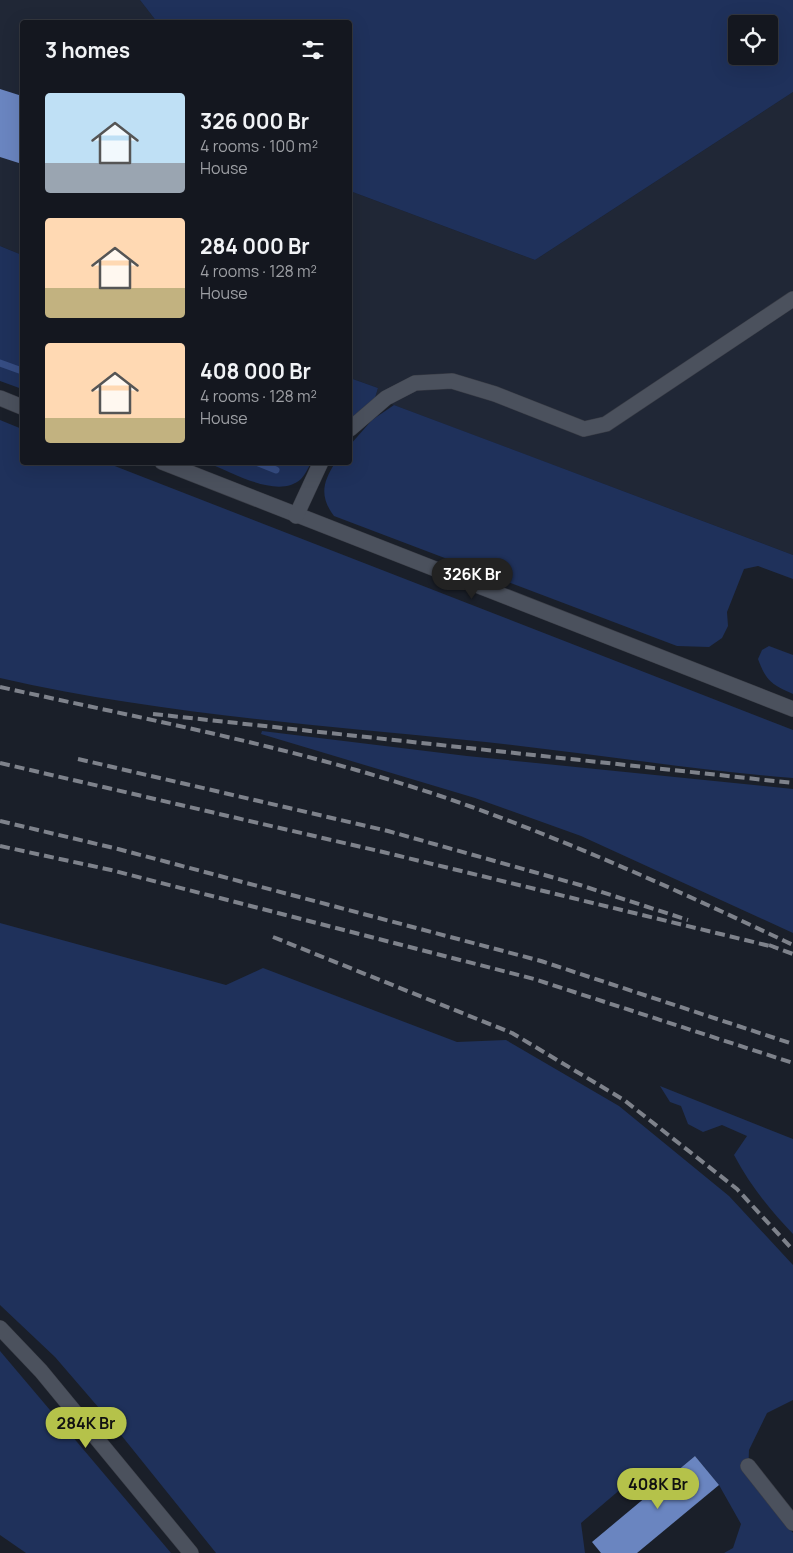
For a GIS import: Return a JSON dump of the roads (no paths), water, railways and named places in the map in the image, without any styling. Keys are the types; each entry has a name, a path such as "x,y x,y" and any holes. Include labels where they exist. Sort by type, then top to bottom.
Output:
{"street":[{"path":"352,428 386,398 415,383 452,381 495,394 584,429 606,424 793,300"},
{"path":"0,398 20,406"},
{"path":"169,465 793,709"},
{"path":"296,516 320,465"},
{"path":"0,1328 41,1371 191,1553"},
{"path":"748,1466 793,1523"}],"waterway":[{"path":"0,363 20,370"},
{"path":"264,465 276,470"}],"railway":[{"path":"0,687 297,754 414,787 513,822 594,855 793,945"},
{"path":"153,714 793,783"},
{"path":"78,759 388,831 580,885 688,920"},
{"path":"0,763 383,852 774,947"},
{"path":"0,821 118,849 541,961 793,1044"},
{"path":"0,846 111,870 534,979 793,1063"},
{"path":"273,937 512,1033 624,1100 737,1189 793,1250"},
{"path":"769,945 793,954"}]}
